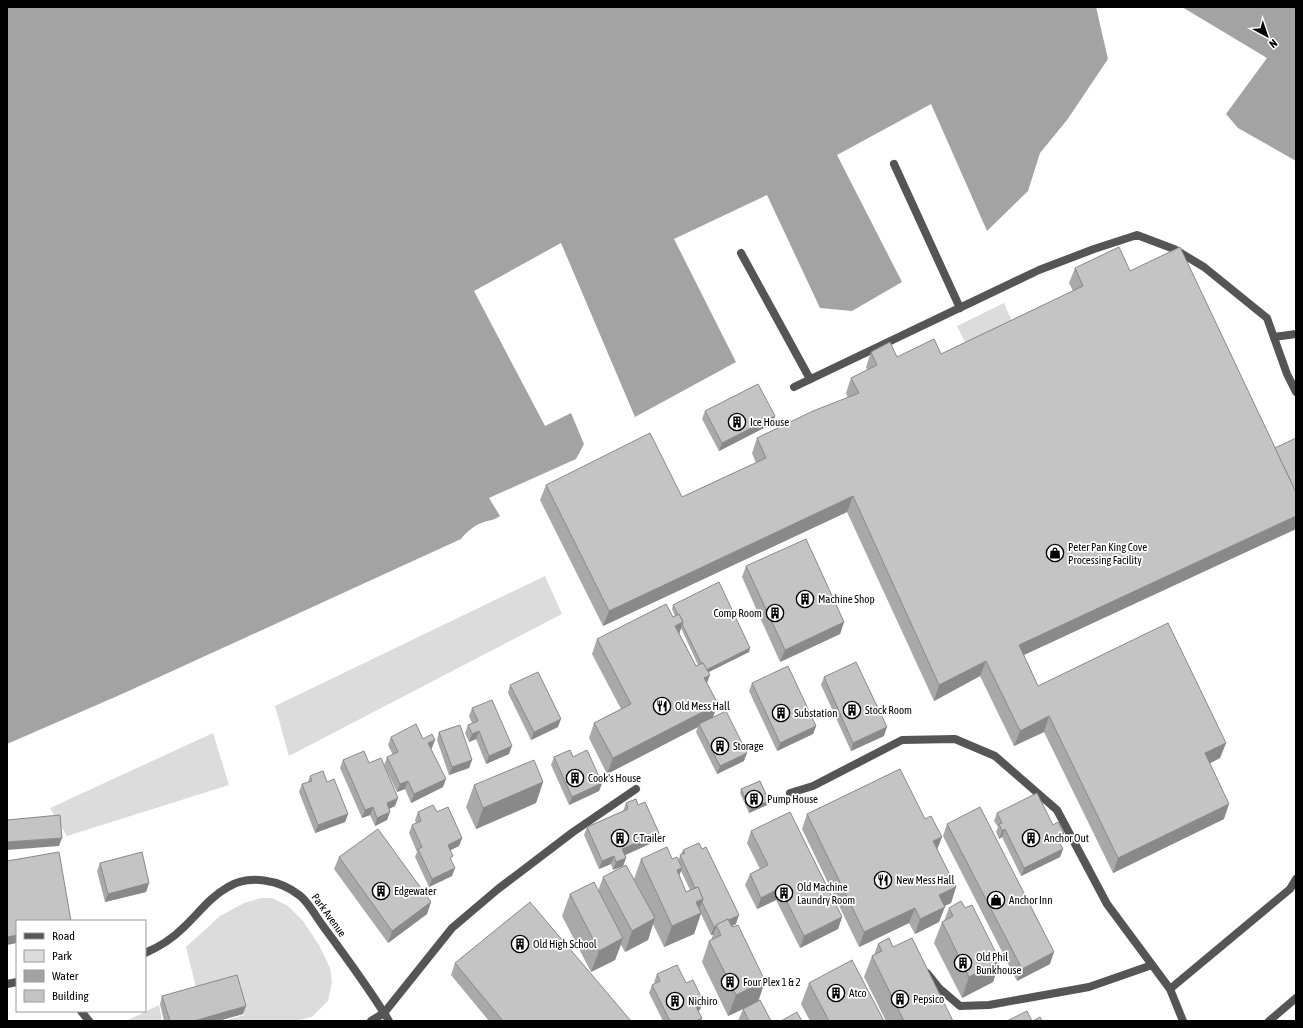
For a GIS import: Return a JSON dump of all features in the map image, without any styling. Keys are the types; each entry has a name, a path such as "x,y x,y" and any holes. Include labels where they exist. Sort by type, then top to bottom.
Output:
{"street":[{"path":"894,164 960,308"},
{"path":"794,387 1039,270 1094,249 1137,235 1174,249 1204,267 1267,318 1287,374 1296,392"},
{"path":"741,253 810,379"},
{"path":"1274,337 1296,334"},
{"path":"790,793 813,786 902,740 955,739 995,756 1057,810 1107,904 1170,988 1183,1021"},
{"path":"371,1021 384,1014 452,928 498,889 573,832 636,789"},
{"path":"1170,988 1290,889 1296,879"},
{"name":"Park Avenue","path":"146,953 157,948 184,928 198,912 228,887 249,880 279,883 300,895 369,988 389,1021"},
{"path":"923,968 939,988 960,1006 989,1005 1089,987 1152,966"},
{"path":"1269,1021 1296,998"},
{"path":"82,1012 89,1021"}],"green space":[{"path":"1004,303 1015,328 969,350 957,326"},
{"path":"545,576 562,614 289,756 275,706"},
{"path":"213,733 229,785 67,836 50,808"},
{"path":"261,898 272,898 288,906 303,921 319,945 330,968 332,982 328,1001 312,1017 295,1021 223,1021 244,1015 235,981 197,992 186,947 220,916 244,903"},
{"path":"159,1005 162,1021 126,1021 146,1012"}],"water":[{"path":"7,7 1096,7 1108,59 1067,120 1040,153 1028,191 987,231 931,104 837,155 902,282 852,311 820,308 767,195 674,239 736,362 635,417 561,243 474,291 545,426 571,413 584,444 576,459 489,498 500,516 474,527 461,539 122,694 7,744"},
{"path":"1182,7 1296,7 1296,161 1238,128 1226,114 1267,58"}],"building":[{"name":"Peter Pan King Cove Processing Facility","path":"1119,247 1130,271 1180,247 1296,492 1296,516 1019,645 1038,686 1168,623 1226,743 1205,753 1229,804 1118,858 1049,716 1020,731 986,661 939,685 853,496 609,611 546,485 650,433 682,497 766,458 757,438 813,411 859,393 851,378 877,365 871,352 890,342 897,357 934,339 941,354 1083,286 1075,268"},
{"name":"Ice House","path":"758,384 775,416 722,443 705,411"},
{"path":"1296,438 1296,492 1275,448"},
{"path":"806,539 844,622 785,650 746,566"},
{"path":"719,582 750,648 706,670 703,663 701,663 682,624 683,622 673,605"},
{"name":"Old Mess Hall","path":"666,604 673,617 679,614 683,622 675,626 696,666 703,663 710,675 704,678 718,704 613,758 594,723 631,704 597,639"},
{"name":"Stock Room","path":"856,662 887,727 853,743 824,677"},
{"name":"Substation","path":"788,666 816,726 780,743 752,683"},
{"path":"538,672 561,719 534,732 510,685"},
{"path":"492,700 512,746 489,756 479,731 472,734 468,725 478,721 472,708"},
{"name":"Storage","path":"726,711 747,753 720,766 699,724"},
{"path":"416,724 423,739 432,734 435,740 428,743 446,779 414,794 408,781 400,784 387,757 398,752 391,737"},
{"path":"460,725 472,760 452,767 439,732"},
{"name":"Cook's House","path":"570,750 573,757 587,750 602,783 572,797 554,757"},
{"path":"364,751 369,763 381,758 398,798 387,803 390,812 377,818 373,807 365,810 343,760"},
{"path":"534,760 543,782 483,808 474,785"},
{"name":"New Mess Hall","path":"900,769 925,819 931,816 942,837 933,841 956,887 939,895 945,907 920,919 915,908 864,932 807,814"},
{"path":"323,771 327,782 334,779 348,814 318,825 302,784 312,781 310,776"},
{"name":"Pump House","path":"760,781 769,801 750,809 741,789"},
{"name":"Anchor Out","path":"1037,793 1053,825 1058,822 1064,833 1056,837 1063,849 1024,868 1005,829 1002,831 999,824 1002,823 997,813"},
{"name":"C Trailer","path":"636,799 638,805 645,802 659,833 622,849 626,858 616,862 614,856 602,861 587,827 628,809 626,803"},
{"path":"433,805 437,812 448,807 462,838 448,845 453,856 450,858 455,868 432,879 418,849 422,847 412,825 421,821 418,812"},
{"name":"Anchor Inn","path":"980,807 1054,952 1022,969 947,824"},
{"name":"Old Machine Laundry Room","path":"790,812 842,917 804,936 780,888 761,898 750,874 768,865 751,831"},
{"path":"60,815 62,838 7,842 7,820"},
{"name":"Edgewater","path":"378,829 431,902 392,931 339,857"},
{"path":"699,843 702,849 706,847 739,915 716,925 716,927 714,927 702,902 703,899 698,887 695,888 680,855 685,853 683,850"},
{"path":"667,847 672,859 677,857 682,868 677,870 686,892 698,887 703,899 696,902 701,913 672,926 641,859"},
{"path":"59,852 71,920 16,920 16,935 7,937 7,861"},
{"path":"142,852 149,883 108,894 100,863"},
{"path":"626,865 655,918 632,931 603,877"},
{"path":"594,882 623,938 599,951 570,894"},
{"path":"961,901 965,908 972,905 1000,961 969,977 942,922 953,916 949,908"},
{"name":"Old High School","path":"530,902 631,1021 503,1021 455,963"},
{"path":"728,919 732,927 738,925 765,981 736,995 709,941 721,935 716,925"},
{"path":"889,938 893,947 912,938 953,1021 904,1021 872,956 882,951 878,944"},
{"path":"852,960 884,1021 829,1021 809,983"},
{"name":"Nichiro","path":"677,965 686,983 693,980 703,1001 695,1005 702,1018 696,1021 670,1021 652,985 660,981 657,974"},
{"path":"237,975 246,1006 194,1021 170,1021 162,996"},
{"path":"760,1000 771,1021 749,1021 743,1009"},
{"path":"1027,1011 1032,1021 1007,1021"},
{"path":"797,1012 802,1021 781,1021"},
{"path":"1040,1017 1042,1021 1033,1021"}],"place":[{"name":"Ice House","path":"737,422"},
{"name":"Peter Pan King Cove Processing Facility","path":"1055,553"},
{"name":"Machine Shop","path":"805,599"},
{"name":"Comp Room","path":"775,613"},
{"name":"Old Mess Hall","path":"662,706"},
{"name":"Stock Room","path":"852,710"},
{"name":"Substation","path":"781,713"},
{"name":"Storage","path":"720,746"},
{"name":"Cook's House","path":"575,778"},
{"name":"Pump House","path":"754,799"},
{"name":"C Trailer","path":"620,838"},
{"name":"Anchor Out","path":"1031,838"},
{"name":"New Mess Hall","path":"883,880"},
{"name":"Edgewater","path":"381,891"},
{"name":"Old Machine Laundry Room","path":"784,893"},
{"name":"Anchor Inn","path":"996,900"},
{"name":"Old High School","path":"520,944"},
{"name":"Old Phil Bunkhouse","path":"963,963"},
{"name":"Four Plex 1 & 2","path":"730,982"},
{"name":"Atco","path":"836,993"},
{"name":"Pepsico","path":"900,999"},
{"name":"Nichiro","path":"675,1001"}]}
